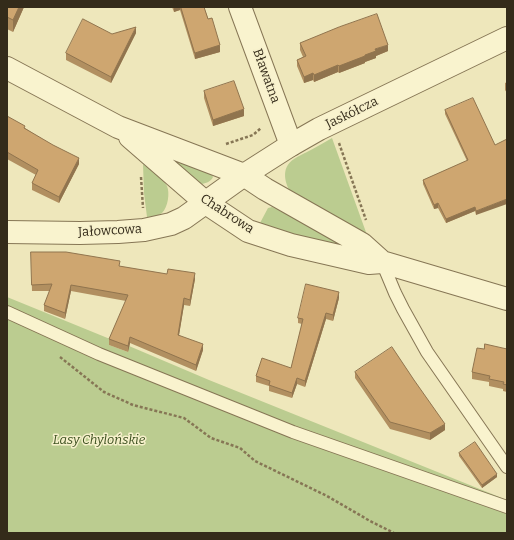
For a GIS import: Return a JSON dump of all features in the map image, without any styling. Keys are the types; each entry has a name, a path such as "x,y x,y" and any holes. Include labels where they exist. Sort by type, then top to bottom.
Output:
{"street":[{"name":"Bławatna","path":"240,7 291,145"},
{"name":"Jaskółcza","path":"206,203 244,175 319,129 507,38"},
{"name":"Chabrowa","path":"7,68 118,127 244,175 265,189 362,244 382,262"},
{"name":"Chabrowa","path":"118,127 206,203 248,231 291,245 362,262 382,262 507,299"},
{"name":"Jałowcowa","path":"7,232 80,233 144,230 171,224 184,218 206,203"}],"lane":[{"path":"382,262 403,309 427,352 507,467"},
{"path":"7,312 99,354 293,432 507,507"}],"path":[{"path":"226,144 253,135 263,125"},
{"path":"337,138 367,222"},
{"path":"140,170 144,230"},
{"path":"58,356 104,392 133,406 184,418 211,438 240,448 255,461 327,496 370,522 394,533"}],"green space":[{"path":"332,138 367,235 292,195 287,186 285,171 290,163 297,157"},
{"path":"159,149 212,175 213,177 209,182 202,184 193,179"},
{"path":"143,164 163,180 168,189 168,200 166,207 159,215 147,217"},
{"path":"272,207 352,246 351,249 261,226 260,223 268,208"},
{"name":"Lasy Chylońskie","path":"7,297 110,339 109,345 128,352 129,346 209,380 507,500 507,533 7,533"}],"building":[{"path":"7,7 19,7 13,20 7,17"},
{"path":"181,7 204,7 208,19 212,18 220,45 195,53"},
{"path":"377,14 388,45 375,49 376,51 339,66 338,65 314,75 313,73 304,77 297,60 306,56 300,43 339,27"},
{"path":"83,19 112,34 136,27 111,77 66,53"},
{"path":"234,81 244,109 213,120 204,91"},
{"path":"473,98 495,145 507,139 507,199 476,211 475,207 446,219 438,203 434,205 423,180 468,160 445,110"},
{"path":"7,116 53,145 79,158 59,197 32,183 38,170 7,152"},
{"path":"31,252 66,252 120,261 119,266 167,274 168,269 195,273 190,300 184,298 178,335 203,344 196,365 130,337 128,346 109,339 128,295 71,285 65,313 44,305 52,284 32,285"},
{"path":"306,284 339,292 333,315 326,313 305,381 297,378 292,393 269,385 270,381 256,376 262,358 291,368 303,319 298,318"},
{"path":"485,344 507,349 507,385 503,384 504,382 489,379 490,376 472,372 477,348 484,349"},
{"path":"392,347 445,424 430,433 390,422 355,372"},
{"path":"475,442 497,474 482,485 459,453"}]}
